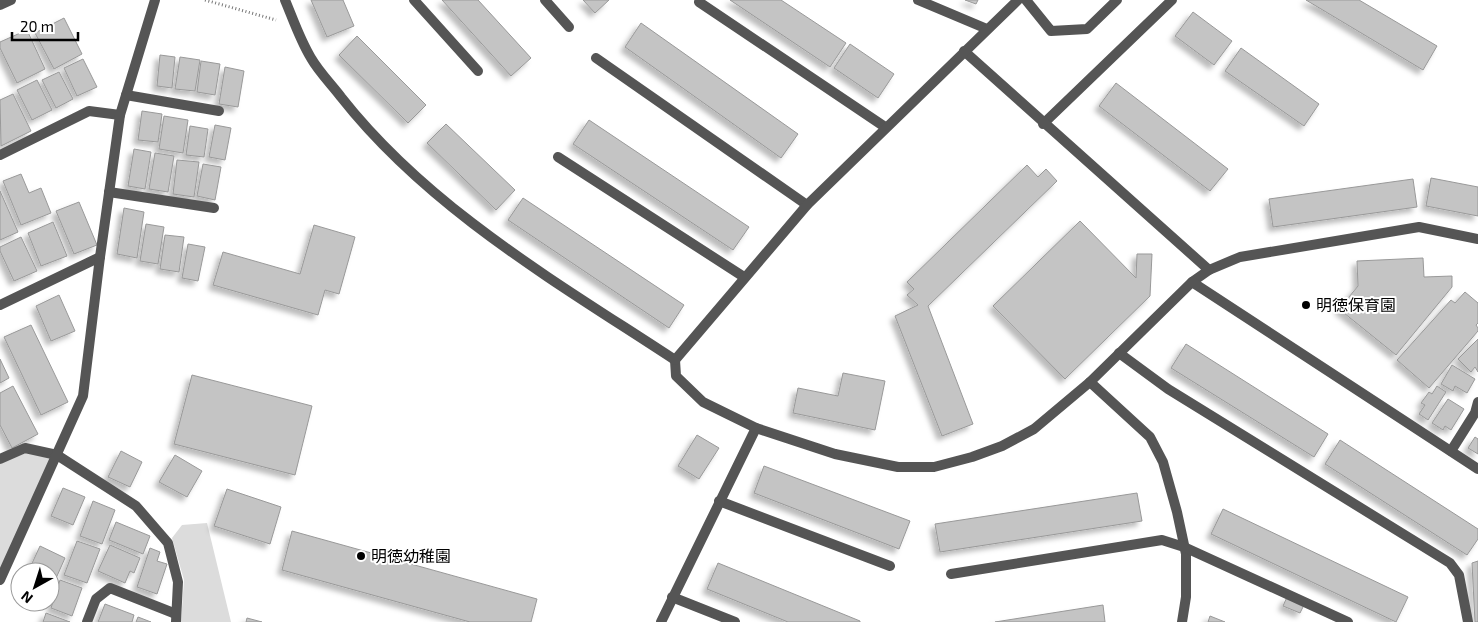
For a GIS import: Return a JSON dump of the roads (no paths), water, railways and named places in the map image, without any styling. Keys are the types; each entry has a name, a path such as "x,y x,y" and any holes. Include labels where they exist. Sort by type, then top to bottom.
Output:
{"street":[{"path":"0,5 11,0"},
{"path":"0,580 83,396 120,115 155,0"},
{"path":"284,0 311,59 355,114 392,154 473,224 509,251 675,360"},
{"path":"414,0 478,71"},
{"path":"545,0 569,27"},
{"path":"918,0 987,30"},
{"path":"1018,0 885,127 807,205 675,360 676,376 703,402 756,428 835,454 898,467 934,467 972,457 1002,446 1034,429 1090,382 1192,282 1209,270 1240,257 1419,227 1478,239"},
{"path":"1026,0 1051,31 1087,29 1117,0"},
{"path":"1043,124 1172,0"},
{"path":"699,2 885,127"},
{"path":"964,52 1209,270"},
{"path":"596,58 807,205"},
{"path":"126,95 219,111"},
{"path":"0,155 89,112 120,115"},
{"path":"558,157 744,277"},
{"path":"109,192 214,208"},
{"path":"0,305 100,257"},
{"path":"1192,282 1478,469"},
{"path":"1119,353 1168,389 1450,563 1459,574 1468,622"},
{"path":"1090,382 1150,437 1164,462 1184,547 1186,597 1182,622"},
{"path":"1451,451 1476,413 1478,402"},
{"path":"661,622 756,428"},
{"path":"0,459 25,448 57,455 136,506 168,543 178,582 176,618 110,588 96,599 87,622"},
{"path":"719,501 890,566"},
{"path":"951,574 1162,540 1184,547 1348,622"},
{"path":"672,597 735,622"}],"place":[{"name":"明徳保育園","path":"1306,305"},
{"name":"明徳幼稚園","path":"361,556"}]}
